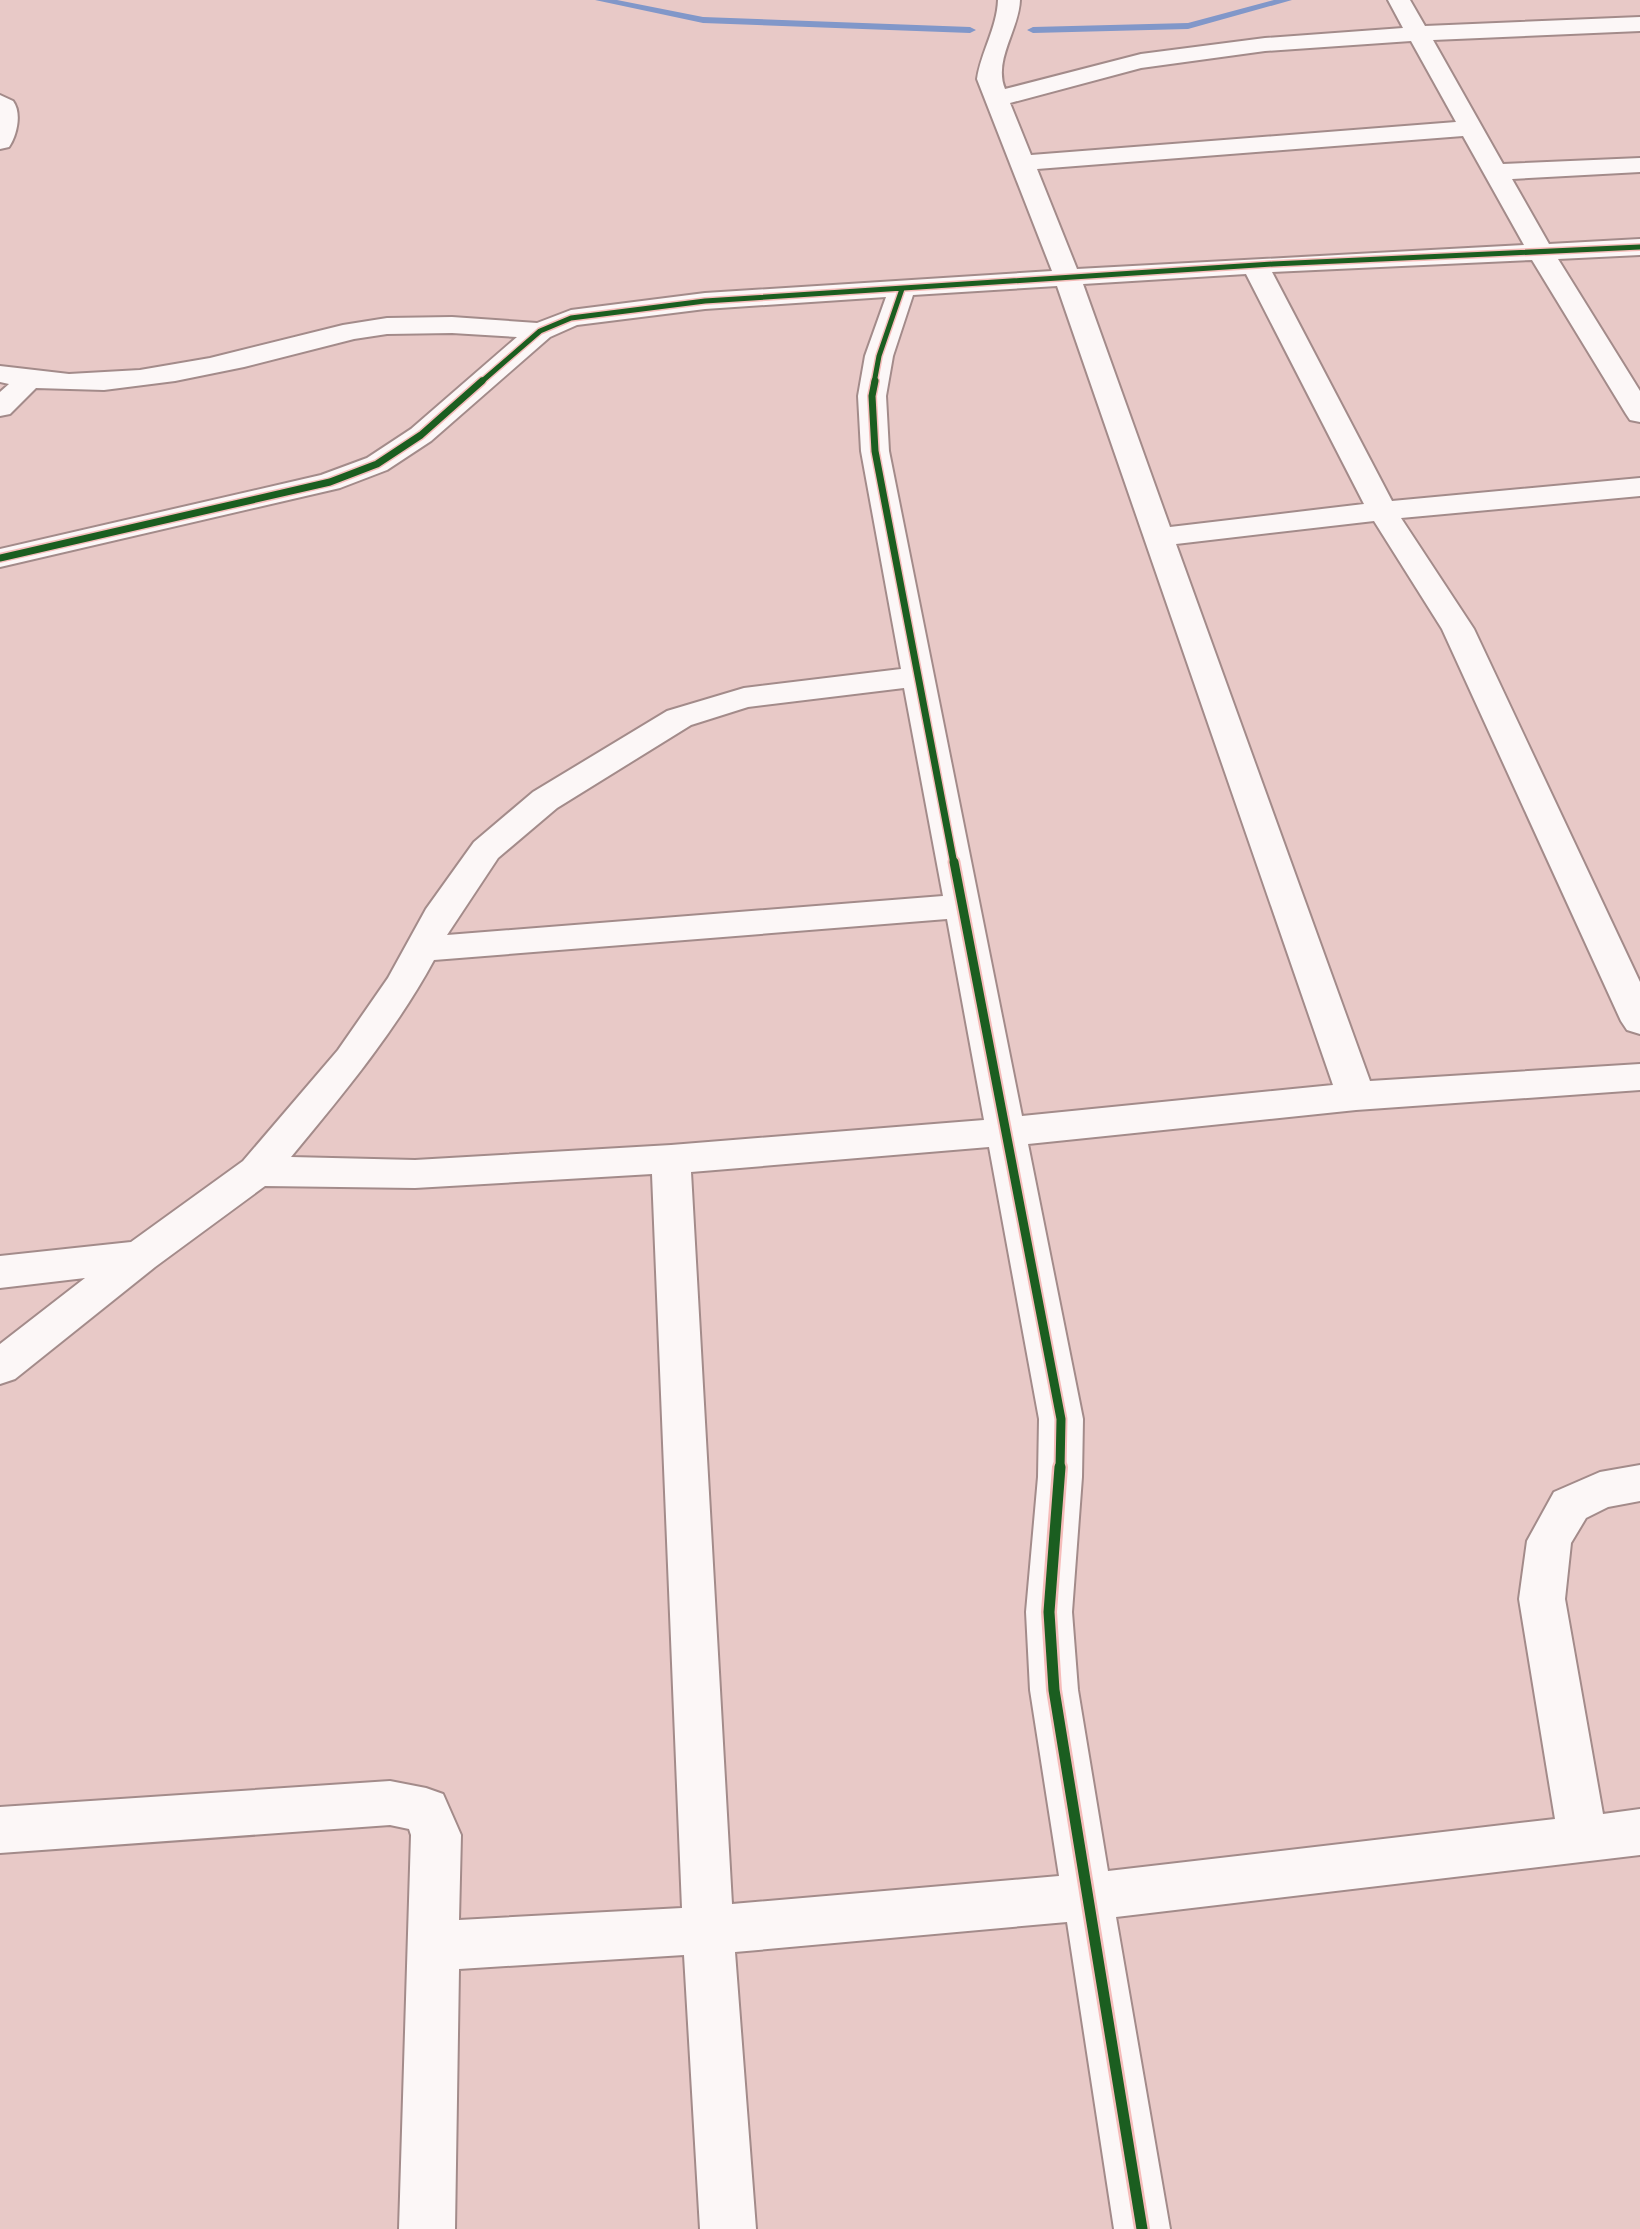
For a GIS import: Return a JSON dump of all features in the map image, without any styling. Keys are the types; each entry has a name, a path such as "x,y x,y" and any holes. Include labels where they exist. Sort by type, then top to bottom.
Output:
{"street":[{"path":"1009,0 1010,10 990,62 989,79 1068,279 1356,1096"},
{"path":"1399,0 1540,251 1616,355 1640,414"},
{"path":"997,99 1138,62 1189,54 1418,35 1640,24"},
{"path":"0,102 5,106 6,118 0,142"},
{"path":"1022,163 1471,128"},
{"path":"1495,172 1640,165"},
{"path":"0,558 330,482 377,464 421,435 540,331 572,318 705,301 1255,265 1640,247"},
{"path":"1255,265 1382,511 1458,629 1640,1021"},
{"path":"902,289 879,356 872,396 875,451 1061,1419 1050,1625 1054,1690 1142,2229"},
{"path":"0,374 28,380 105,380 205,369 365,329 459,324 540,331"},
{"path":"0,408 28,380"},
{"path":"1160,537 1382,511 1640,487"},
{"path":"0,1367 141,1256 257,1171 351,1059 403,983 439,917 486,850 545,800 679,718 744,698 917,677"},
{"path":"422,949 961,906"},
{"path":"257,1171 415,1174 671,1159 1005,1132 1356,1096 1640,1077"},
{"path":"671,1159 708,1930 728,2229"},
{"path":"0,1272 141,1256"},
{"path":"1583,1839 1542,1599 1549,1541 1570,1505 1600,1490 1640,1483"},
{"path":"0,1830 390,1803 426,1810 436,1835 427,2229"},
{"path":"434,1946 708,1930 1088,1897 1640,1832"}],"waterway":[{"path":"600,0 703,20 970,30"},
{"path":"1033,30 1188,26 1287,0"}],"cycle path":[{"path":"0,558 330,482 377,464 421,435 540,331 571,318 705,301 1273,264 1640,247"},
{"path":"902,289 879,356 872,396 875,451 1061,1419 1060,1477 1049,1612 1054,1690 1142,2229"}]}
